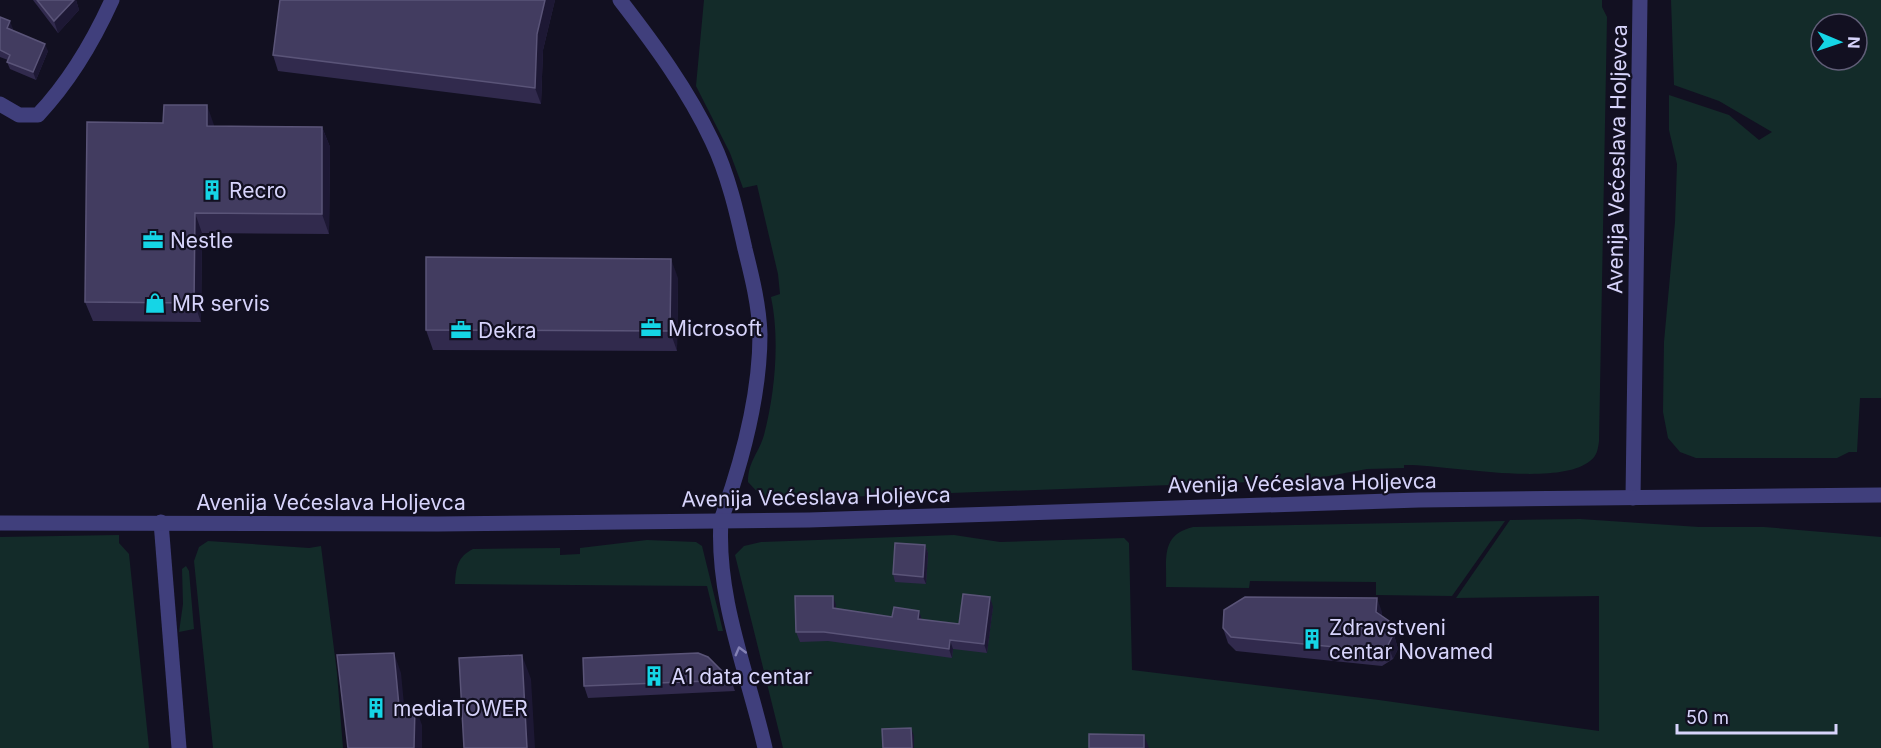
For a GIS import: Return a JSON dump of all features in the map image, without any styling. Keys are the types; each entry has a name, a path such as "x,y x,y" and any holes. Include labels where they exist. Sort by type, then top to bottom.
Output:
{"street":[{"path":"0,104 19,115 38,115 66,83 95,37 112,0"},
{"path":"621,0 662,56 712,141 729,188 755,288 760,333 758,370 750,418 722,520 720,543 726,593 765,748"},
{"name":"Avenija Većeslava Holjevca","path":"1633,498 1640,0"},
{"name":"Avenija Većeslava Holjevca","path":"0,523 438,524 722,520 1407,500 1881,495"},
{"path":"161,522 179,748"}],"green space":[{"path":"704,0 1602,0 1602,7 1607,17 1599,441 1596,455 1590,461 1574,469 1553,473 1500,473 1404,465 1404,468 1367,469 1307,480 843,497 842,494 822,494 822,497 763,498 748,482 748,475 764,435 771,402 776,348 771,297 780,294 778,274 757,185 743,188 730,153 696,86"},
{"path":"1671,0 1881,0 1881,398 1860,398 1857,452 1849,452 1837,458 1696,458 1680,452 1668,438 1663,412 1664,342 1675,222 1677,164 1669,130 1669,95 1729,115 1759,140 1772,132 1719,101 1674,85"},
{"path":"1580,519 1699,527 1764,527 1881,537 1881,748 783,748 735,555 744,546 761,542 954,535 1000,542 1124,538 1129,543 1132,670 1379,700 1599,731 1599,596 1456,598 1510,520"},
{"path":"1505,521 1452,596 1376,595 1376,582 1250,581 1249,588 1166,587 1166,558 1170,542 1182,531 1193,527"},
{"path":"119,535 119,543 129,554 149,748 0,748 0,537"},
{"path":"647,540 696,542 702,546 723,631 718,631 707,586 455,584 458,564 473,549 560,548 560,555 580,554 580,548"},
{"path":"208,541 309,548 321,546 337,673 343,748 213,748 194,561 199,547"},
{"path":"186,566 189,571 194,629 179,632 183,604 182,569"}],"building":[{"path":"37,0 74,0 54,21"},
{"path":"280,0 545,0 537,34 535,88 273,55"},
{"path":"0,17 10,21 7,28 45,44 33,72 7,62 10,55 0,50"},
{"name":"Recro","path":"164,105 207,105 207,126 322,127 322,214 195,213 194,303 85,302 87,122 163,123"},
{"path":"426,257 671,259 670,331 426,330"},
{"path":"895,543 925,545 923,577 893,574"},
{"path":"963,594 990,597 984,644 950,640 949,649 824,632 796,632 795,596 833,596 833,608 892,617 894,607 919,611 918,619 959,624"},
{"name":"Zdravstveni centar Novamed","path":"1245,597 1377,598 1376,612 1389,621 1393,635 1388,645 1377,651 1231,637 1223,628 1224,610"},
{"name":"mediaTOWER","path":"394,653 399,706 415,706 414,748 348,748 337,655"},
{"path":"698,653 708,657 731,680 584,686 583,658"},
{"path":"522,655 527,748 464,748 459,658"},
{"path":"911,728 912,748 883,748 882,729"},
{"path":"1089,734 1144,735 1144,748 1089,748"}],"place":[{"name":"Recro","path":"212,190"},
{"name":"Nestle","path":"153,240"},
{"name":"MR servis","path":"155,303"},
{"name":"Microsoft","path":"651,328"},
{"name":"Dekra","path":"461,330"},
{"name":"Zdravstveni centar Novamed","path":"1312,639"},
{"name":"A1 data centar","path":"654,676"},
{"name":"mediaTOWER","path":"376,708"}]}
